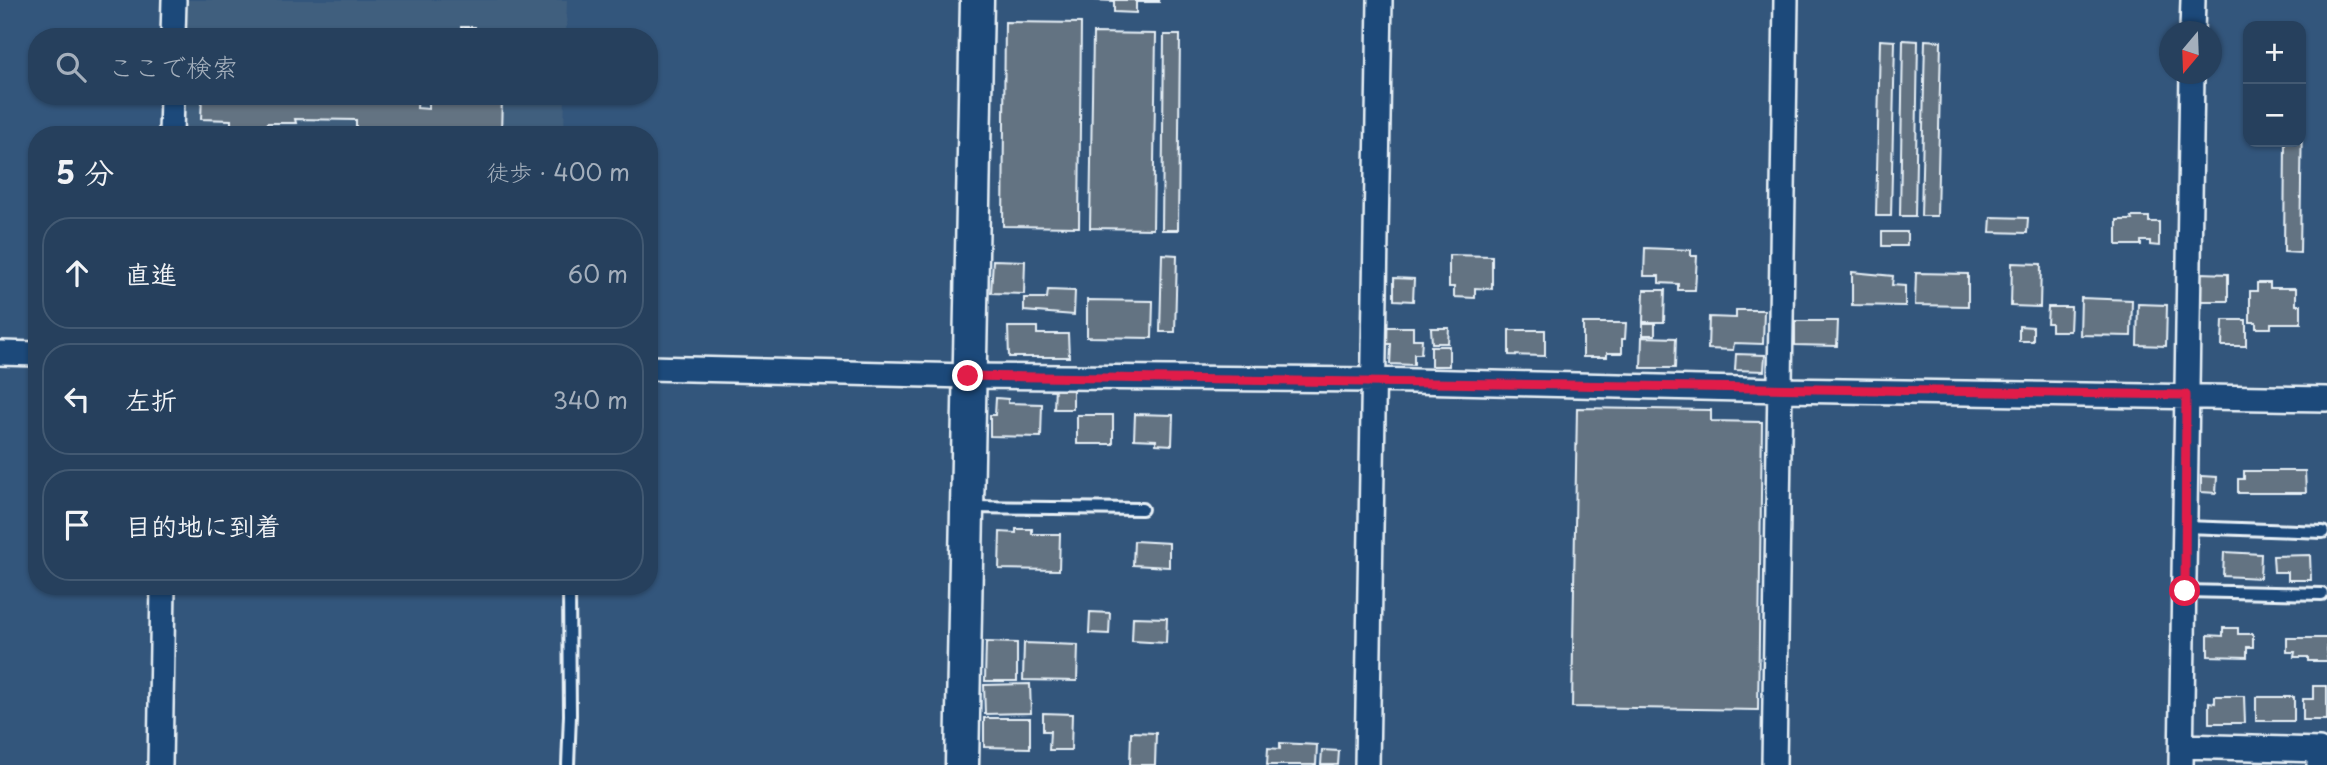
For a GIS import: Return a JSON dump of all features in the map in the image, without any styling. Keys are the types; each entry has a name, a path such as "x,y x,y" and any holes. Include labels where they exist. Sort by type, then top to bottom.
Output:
{"street":[{"path":"173,28 174,0"},
{"path":"962,765 977,0"},
{"path":"1367,765 1380,0"},
{"path":"1774,765 1782,390 1786,0"},
{"path":"2192,21 2193,0"},
{"path":"2192,84 2182,756 2319,750 2319,765"},
{"path":"171,126 172,105"},
{"path":"0,353 28,354"},
{"path":"658,368 968,376 1373,380 1782,390 2327,398"},
{"path":"160,765 163,595"}],"lane":[{"path":"967,507 1142,509"},
{"path":"2185,527 2323,532"},
{"path":"2185,591 2322,594"},
{"path":"568,765 569,595"}],"shaded area":[{"path":"184,0 567,0 566,28 183,28"},
{"path":"182,105 565,105 564,126 181,126"}],"building":[{"path":"1093,0 1159,2 1136,2 1136,13 1114,12 1114,1"},
{"path":"1005,22 1081,23 1079,227 1003,226"},
{"path":"1093,33 1156,34 1153,229 1090,228"},
{"path":"1164,35 1180,35 1178,230 1162,230"},
{"path":"1880,40 1895,41 1891,216 1876,216"},
{"path":"1903,40 1918,41 1915,216 1900,216"},
{"path":"1925,40 1941,41 1937,216 1921,216"},
{"path":"202,105 417,105 417,108 429,109 429,105 502,105 501,126 356,126 356,120 295,119 296,123 231,126 231,120 201,119"},
{"path":"2285,147 2302,147 2300,253 2284,252"},
{"path":"1991,217 2028,218 2027,233 1990,232"},
{"path":"2131,217 2149,217 2149,222 2159,222 2159,246 2150,245 2150,241 2141,241 2141,245 2117,245 2117,220 2132,220"},
{"path":"1882,232 1907,232 1907,246 1882,246"},
{"path":"1645,248 1691,250 1691,256 1697,256 1695,290 1678,290 1678,284 1659,283 1659,276 1644,276"},
{"path":"1162,254 1177,255 1175,332 1160,332"},
{"path":"1449,255 1492,256 1492,289 1475,288 1475,298 1454,297 1454,287 1449,287"},
{"path":"993,260 1025,261 1024,294 991,293"},
{"path":"2012,263 2041,264 2040,307 2011,306"},
{"path":"1852,272 1893,276 1892,285 1905,286 1905,306 1852,305"},
{"path":"1916,273 1968,274 1968,306 1915,305"},
{"path":"2201,273 2228,274 2228,301 2201,301"},
{"path":"1394,278 1414,279 1413,301 1394,300"},
{"path":"2257,283 2270,283 2270,288 2296,288 2296,305 2301,305 2301,323 2271,323 2271,328 2256,328 2256,322 2250,322 2250,291 2257,291"},
{"path":"1048,290 1075,291 1074,315 1024,311 1024,298 1047,298"},
{"path":"1644,290 1665,290 1664,322 1643,322"},
{"path":"2081,298 2132,300 2131,336 2080,335"},
{"path":"1087,300 1153,301 1152,338 1087,337"},
{"path":"2138,304 2167,305 2166,346 2137,345"},
{"path":"2048,307 2071,307 2070,331 2051,331 2051,323 2047,323"},
{"path":"1736,310 1764,310 1763,344 1734,343 1733,350 1708,349 1709,317 1736,318"},
{"path":"2223,320 2246,320 2246,346 2222,346"},
{"path":"1795,321 1838,321 1837,346 1795,345"},
{"path":"1583,323 1626,323 1622,353 1607,353 1607,357 1583,357"},
{"path":"1643,323 1655,323 1655,335 1643,335"},
{"path":"2019,326 2033,327 2033,341 2019,341"},
{"path":"1008,327 1037,327 1037,334 1068,334 1069,357 1009,357"},
{"path":"1386,327 1413,327 1413,339 1422,339 1421,354 1414,354 1414,365 1390,364 1391,344 1385,344"},
{"path":"1431,328 1449,328 1448,343 1432,343"},
{"path":"1509,330 1545,330 1545,356 1509,355"},
{"path":"1642,337 1676,338 1675,368 1641,368"},
{"path":"1431,346 1449,346 1449,366 1431,366"},
{"path":"1736,354 1765,355 1764,371 1735,370"},
{"path":"1055,386 1073,387 1073,409 1054,409"},
{"path":"996,398 1008,399 1008,403 1042,404 1041,437 990,436 990,415 995,415"},
{"path":"1577,408 1711,410 1711,421 1762,422 1758,710 1572,707"},
{"path":"1135,414 1173,415 1172,445 1156,444 1156,440 1134,439"},
{"path":"1077,415 1113,415 1113,444 1077,444"},
{"path":"2244,471 2305,471 2306,493 2238,493 2238,479 2244,479"},
{"path":"2201,476 2217,477 2216,493 2201,492"},
{"path":"1016,529 1032,529 1032,534 1060,534 1059,570 999,569 1000,532 1016,533"},
{"path":"1134,541 1169,543 1169,567 1133,565"},
{"path":"2224,552 2261,554 2260,578 2223,576"},
{"path":"2310,555 2311,580 2288,580 2288,572 2274,572 2273,556"},
{"path":"1090,612 1110,613 1109,634 1089,633"},
{"path":"1133,617 1167,618 1166,643 1132,641"},
{"path":"2223,628 2238,628 2238,634 2253,634 2253,647 2247,647 2247,657 2208,656 2208,635 2223,636"},
{"path":"2287,638 2327,638 2327,661 2308,661 2308,657 2294,657 2295,652 2287,652"},
{"path":"986,642 1017,643 1017,681 985,681"},
{"path":"1024,643 1078,645 1077,681 1023,680"},
{"path":"1030,684 1031,713 985,714 984,685"},
{"path":"2313,686 2327,686 2327,720 2303,720 2303,699 2313,699"},
{"path":"2215,696 2244,696 2245,723 2209,723 2209,702 2215,703"},
{"path":"2256,697 2294,697 2294,721 2256,721"},
{"path":"1043,713 1072,714 1071,750 1049,750 1050,731 1043,731"},
{"path":"984,718 1030,718 1030,748 984,747"},
{"path":"1131,732 1156,733 1155,765 1130,765"},
{"path":"1280,743 1317,745 1316,765 1267,765 1268,748 1280,749"},
{"path":"1322,750 1339,751 1338,765 1321,765"}],"route":[{"path":"968,376 1373,380 1782,390 2186,395 2185,591"}]}
